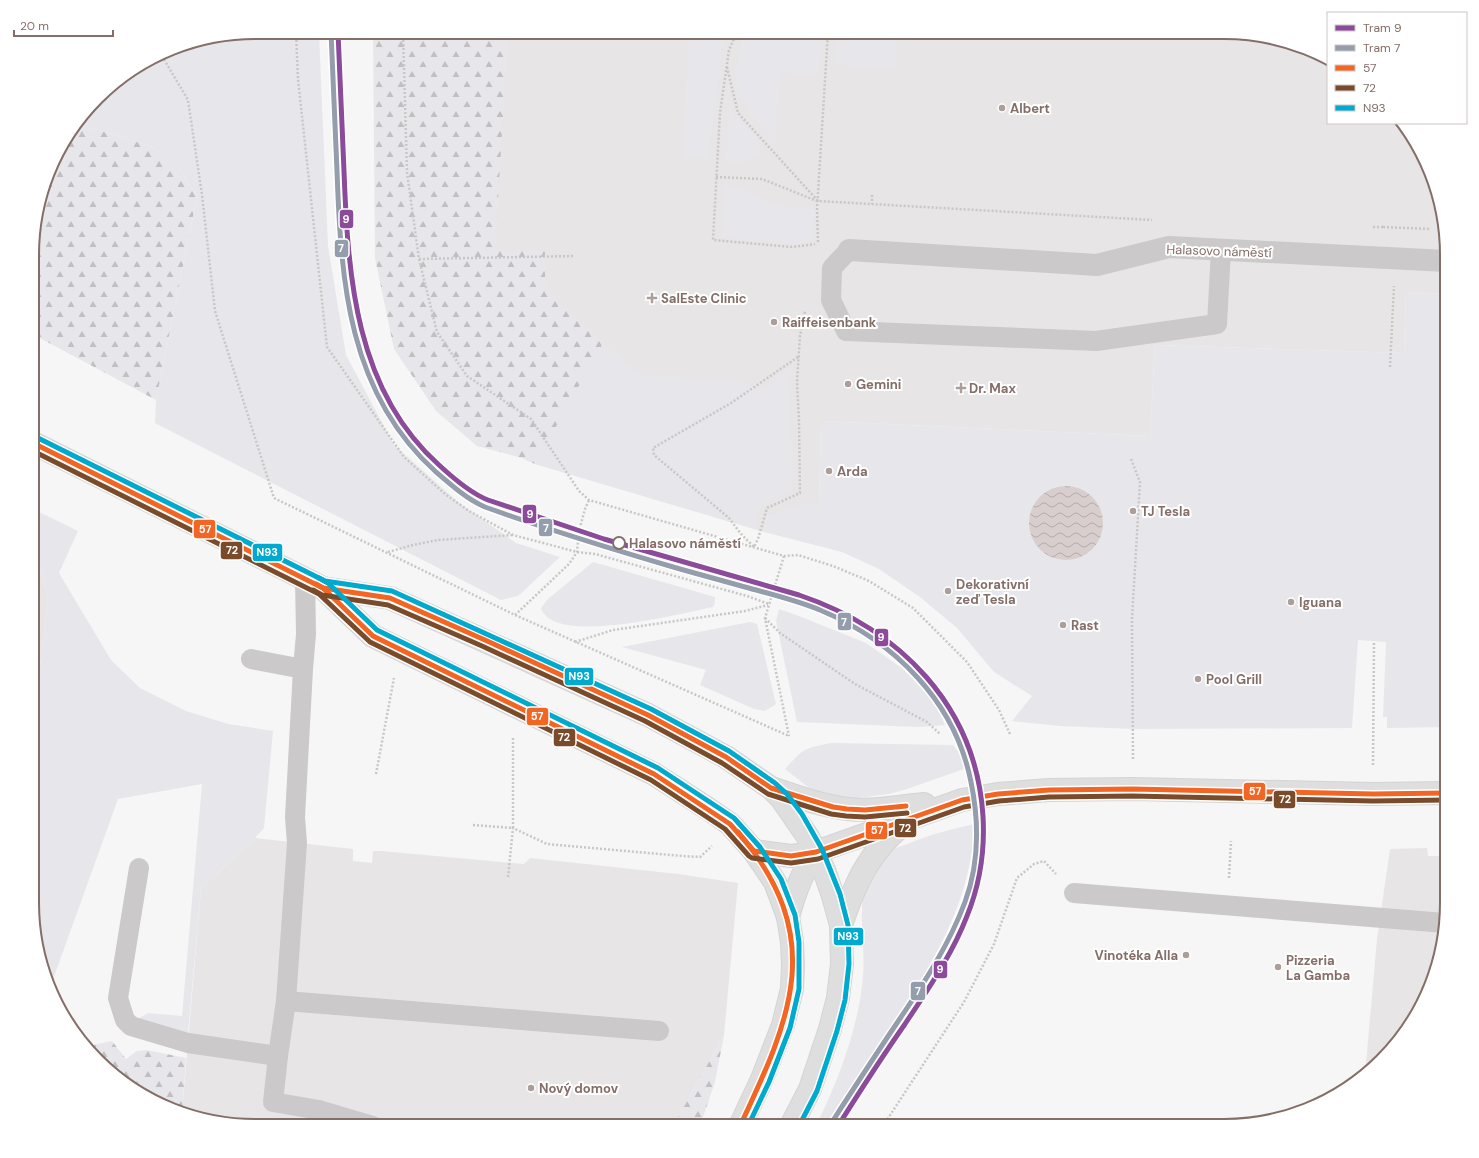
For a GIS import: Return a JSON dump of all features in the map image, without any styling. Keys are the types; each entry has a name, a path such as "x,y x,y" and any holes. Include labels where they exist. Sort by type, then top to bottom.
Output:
{"street":[{"name":"Halasovo náměstí","path":"849,250 1097,265 1169,246 1440,261"},
{"path":"39,446 314,583 374,636 654,774 730,824 754,851 775,882 788,918 792,942 792,989 783,1025 765,1073 743,1119"},
{"path":"314,583 390,598 648,715 726,757 770,788 781,798 796,818 816,852 831,890 841,925 842,964 838,998 830,1029 810,1089 795,1119"},
{"path":"770,788 848,809 877,809 1029,791 1125,789 1373,794 1440,793"},
{"path":"754,851 791,856 816,852 962,800"},
{"path":"841,925 856,883 867,864 881,845 897,829 913,817"},
{"path":"788,918 804,869 816,852"}],"lane":[{"path":"849,250 832,268 831,300 846,331 1096,341 1217,324 1221,250"},
{"path":"314,583 306,634 303,669 295,817 297,843 286,1001 273,1102 319,1110 349,1119"},
{"path":"251,659 303,669"},
{"path":"140,868 118,998 125,1020 131,1026 188,1042 278,1056"},
{"path":"1074,893 1439,923"},
{"path":"286,1001 659,1031"}],"path":[{"path":"296,39 298,79 327,347 404,457 445,494 468,512 514,535 576,552 596,554 747,596 769,604"},
{"path":"403,39 407,172 419,259 437,332 467,376 531,419 579,491 589,500 784,556 798,555 833,566 869,581 913,608 967,662 999,710 1010,734"},
{"path":"734,39 729,50 720,113 713,240 792,247 818,243 849,250"},
{"path":"818,201 828,39"},
{"path":"164,59 188,100 202,195 215,311 274,498 388,552 515,615 789,736 765,618 784,556"},
{"path":"727,67 738,113 818,201"},
{"path":"716,177 762,178 818,201 1153,220"},
{"path":"872,195 872,204"},
{"path":"1369,227 1384,226"},
{"path":"419,259 574,256"},
{"path":"1390,367 1394,281"},
{"path":"754,547 767,508 800,493 797,382 800,336"},
{"path":"754,547 740,534 729,518 654,455 653,448 732,403 798,357"},
{"path":"1131,459 1140,482 1132,619 1134,737"},
{"path":"515,615 569,564 576,552 579,531 589,500"},
{"path":"388,552 438,540 514,535"},
{"path":"574,642 613,630 745,612 769,604"},
{"path":"765,618 780,632 855,684 927,722 940,734"},
{"path":"1374,641 1374,734"},
{"path":"376,774 394,678"},
{"path":"508,877 513,828 513,732"},
{"path":"473,825 513,828 547,844 682,856 700,857 713,844"},
{"path":"1230,870 1231,841"},
{"path":"888,1119 964,1002 994,944 1017,878 1034,864 1044,861 1059,876"}],"shaded area":[{"path":"472,39 1238,39 1280,46 1307,55 1327,65 1327,124 1395,124 1404,135 1424,172 1433,199 1440,241 1440,294 1406,292 1404,353 1155,345 1150,436 821,421 819,506 768,516 764,532 535,464 522,458 456,220"},
{"path":"39,566 48,597 39,676"},
{"path":"255,838 353,849 353,861 372,863 373,851 524,864 530,858 678,874 738,883 724,1035 677,1119 241,1119 199,1112 182,1107 201,889"},
{"path":"1427,848 1428,856 1440,856 1440,917 1433,959 1418,999 1404,1023 1377,1056 1366,1065 1377,939 1390,849"}],"green space":[{"path":"241,39 319,39 328,246 346,355 394,445 458,502 516,543 560,557 518,596 501,600 155,423 156,400 197,196 175,162 150,146 83,125 102,102 135,75 172,55 199,46"},
{"path":"373,39 508,39 495,250 545,251 545,283 562,306 603,343 535,464 522,458 477,446 436,411 394,349 375,258"},
{"path":"689,39 724,39 708,160 698,155 688,159 683,158"},
{"path":"743,39 820,39 818,75 780,73 775,142 750,112 737,91 736,66"},
{"path":"836,39 897,39 895,69 835,65"},
{"path":"729,108 756,137 760,146 759,155 739,163 726,162"},
{"path":"83,125 150,146 175,162 197,196 156,400 39,338 39,241 43,213 55,172 75,135"},
{"path":"738,185 770,205 815,209 812,238 810,241 803,244 723,238 725,186"},
{"name":"TJ Tesla","path":"1406,292 1440,294 1440,727 1387,728 1387,717 1383,717 1386,642 1358,640 1352,728 1134,729 1060,726 1012,721 1032,696 994,672 957,628 920,597 879,569 842,552 764,532 768,516 807,503 819,505 821,421 1150,436 1155,345 1404,353"},
{"path":"603,343 641,375 748,382 756,392 789,371 792,490 758,508 753,528 535,464"},
{"path":"39,512 78,531 59,573 111,660 140,688 186,711 228,724 273,731 264,828 201,889 188,1033 158,1026 138,1019 148,1013 182,1016 202,784 118,799 53,980 50,972 43,945 39,917 39,676 48,597 39,566"},
{"path":"593,562 715,597 715,602 713,607 649,620 620,624 593,626 569,625 551,619 541,608 548,599"},
{"path":"779,609 866,643 903,669 934,702 945,725 919,727 797,722 776,621"},
{"path":"750,622 757,624 776,704 765,711 754,709 700,685 706,670 622,647"},
{"path":"832,743 953,745 962,757 964,769 889,794 849,799 812,790 785,769 805,750"},
{"path":"974,824 966,880 947,932 920,981 832,1119 819,1119 832,1091 846,1053 857,1015 863,976 863,902 868,884 877,867 889,853 896,848 934,834"},
{"path":"724,1035 715,1082 702,1119 677,1119"},
{"path":"112,1041 126,1059 137,1051 147,1050 186,1058 182,1107 159,1097 135,1083 102,1056 93,1045"}],"water":[{"path":"1066,486 1080,489 1092,497 1100,509 1103,523 1100,537 1092,549 1080,557 1066,560 1052,557 1040,549 1032,537 1029,523 1032,509 1040,497 1052,489"}],"tram line":[{"name":"7","path":"331,39 339,213 347,294 355,334 367,371 384,407 407,441 447,482 478,504 485,507 631,555 811,606 847,623 873,639 896,657 917,677 936,700 951,725 963,753 974,797 976,842 970,888 959,918 944,948 918,992 834,1119"},
{"name":"9","path":"338,39 346,211 354,290 362,329 373,367 389,402 411,435 439,465 456,480 468,489 488,500 604,539 799,595 836,610 869,628 900,651 926,677 948,707 966,740 977,776 983,816 981,867 972,904 961,930 939,972 842,1119"}],"transit line":[{"name":"N93","path":"39,438 325,581 392,591 651,709 729,751 775,783 787,794 802,814 822,849 840,894 848,925 849,964 845,1000 837,1031 817,1091 803,1119"},
{"name":"57","path":"39,446 323,588 373,636 654,774 730,824 754,851 791,856 816,852 962,800 998,794 1049,790 1132,789 1373,794 1440,793"},
{"name":"72","path":"39,454 319,594 370,642 651,780 725,829 752,858 791,863 818,859 964,807 999,801 1049,797 1132,796 1373,801 1440,800"},
{"name":"N93","path":"319,578 328,583 377,630 658,768 734,818 760,847 781,879 795,915 799,942 799,989 790,1028 769,1082 751,1119"},
{"name":"57","path":"316,584 323,588 390,598 485,640 648,715 726,757 771,788 833,807 847,809 865,810 906,806"},
{"name":"72","path":"313,590 322,595 388,605 482,646 645,721 722,763 768,794 831,814 865,817 907,813"},
{"name":"57","path":"738,832 766,870 783,906 791,942 792,977 786,1012 774,1048 743,1119"}],"place":[{"name":"Albert","path":"1002,108"},
{"name":"SalEste Clinic","path":"652,298"},
{"name":"Raiffeisenbank","path":"774,322"},
{"name":"Gemini","path":"848,384"},
{"name":"Dr. Max","path":"961,388"},
{"name":"Arda","path":"829,471"},
{"name":"TJ Tesla","path":"1133,511"},
{"name":"Halasovo náměstí","path":"619,543"},
{"name":"Dekorativní zeď Tesla","path":"948,591"},
{"name":"Iguana","path":"1291,602"},
{"name":"Rast","path":"1063,625"},
{"name":"Pool Grill","path":"1198,679"},
{"name":"Vinotéka Alla","path":"1186,955"},
{"name":"Pizzeria La Gamba","path":"1278,967"},
{"name":"Nový domov","path":"531,1088"}]}
